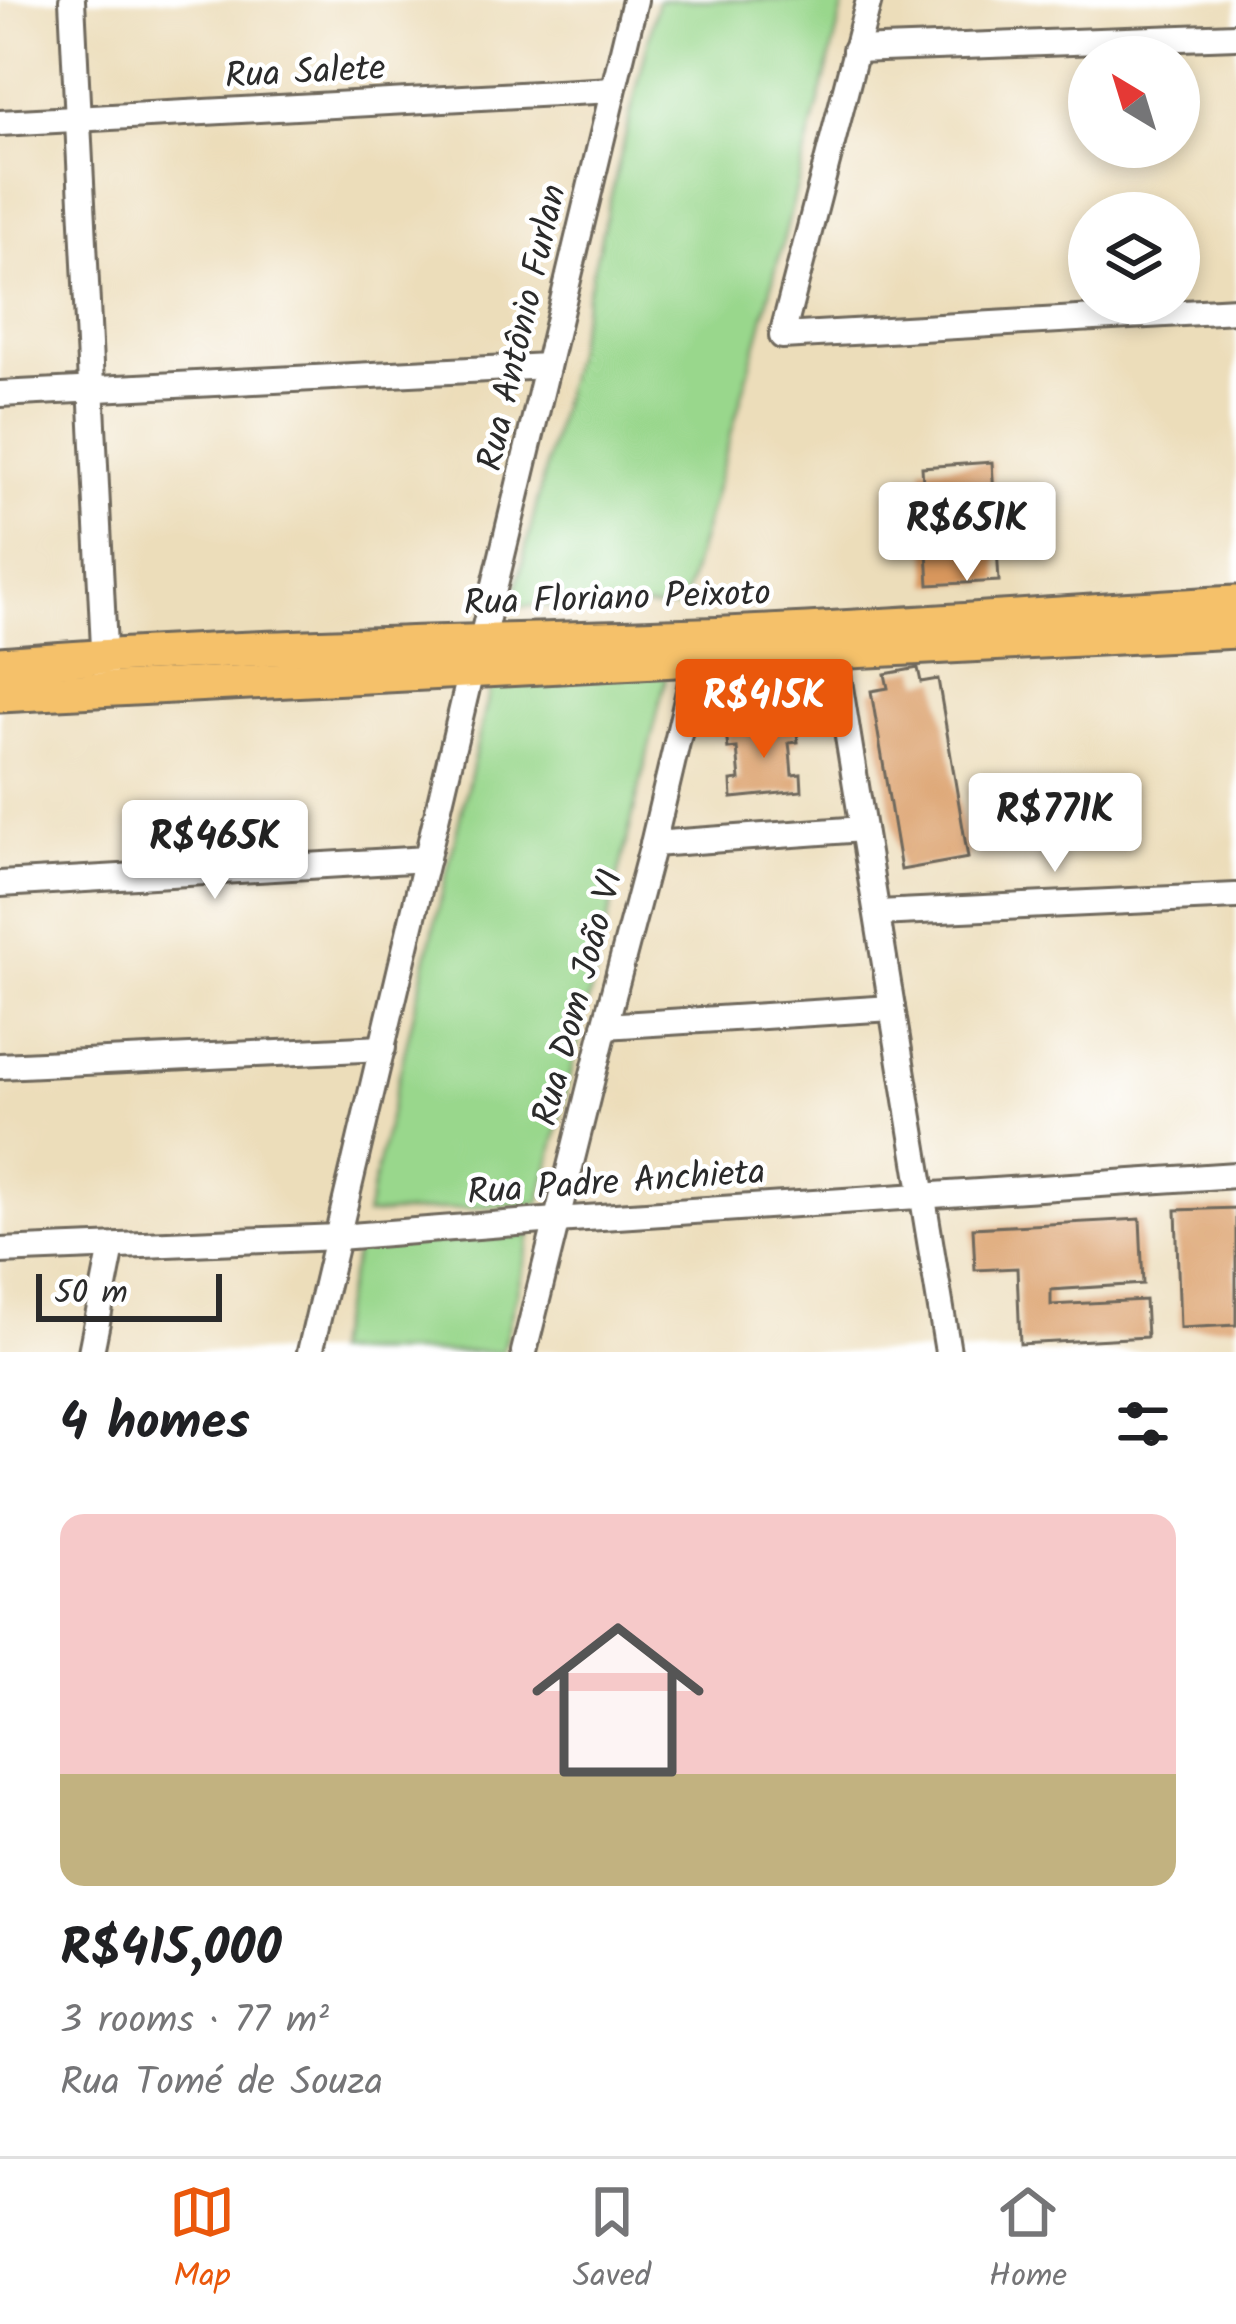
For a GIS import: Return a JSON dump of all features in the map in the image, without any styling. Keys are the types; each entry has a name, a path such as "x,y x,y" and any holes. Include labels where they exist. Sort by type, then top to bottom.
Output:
{"main road":[{"name":"Rua Floriano Peixoto","path":"0,664 105,672 699,647 1236,602"},
{"name":"Rua Floriano Peixoto","path":"832,639 1236,631"},
{"name":"Rua Floriano Peixoto","path":"0,695 105,672"}],"street":[{"path":"72,0 105,672"},
{"name":"Rua Antônio Furlan","path":"477,655 635,0"},
{"path":"868,0 782,336 1236,310"},
{"path":"856,50 1236,36"},
{"name":"Rua Salete","path":"0,123 614,90"},
{"path":"0,394 547,366"},
{"path":"832,639 948,1352"},
{"name":"Rua Dom João VI","path":"524,1352 699,647"},
{"path":"310,1352 477,655"},
{"path":"653,844 863,829"},
{"path":"0,884 427,860"},
{"path":"878,914 1236,896"},
{"path":"604,1026 892,1008"},
{"path":"0,1066 383,1048"},
{"name":"Rua Padre Anchieta","path":"0,1251 338,1237 1236,1175"},
{"path":"91,1352 112,1246"}],"green space":[{"path":"658,0 845,0 760,331 682,608 512,606"},
{"path":"667,673 540,1203 366,1215 493,677"},
{"path":"531,1235 502,1352 331,1352 357,1248"}],"building":[{"path":"992,462 999,581 929,585 922,467"},
{"path":"918,668 921,682 938,679 968,858 901,870 871,691 888,688 885,674"},
{"path":"796,725 798,742 789,743 792,775 801,774 802,791 732,798 731,781 740,780 737,748 728,749 726,732"},
{"path":"1236,1208 1236,1325 1180,1328 1176,1210"},
{"path":"1140,1219 1143,1284 1051,1290 1051,1305 1145,1300 1147,1337 1020,1344 1017,1268 975,1270 973,1228"}]}
